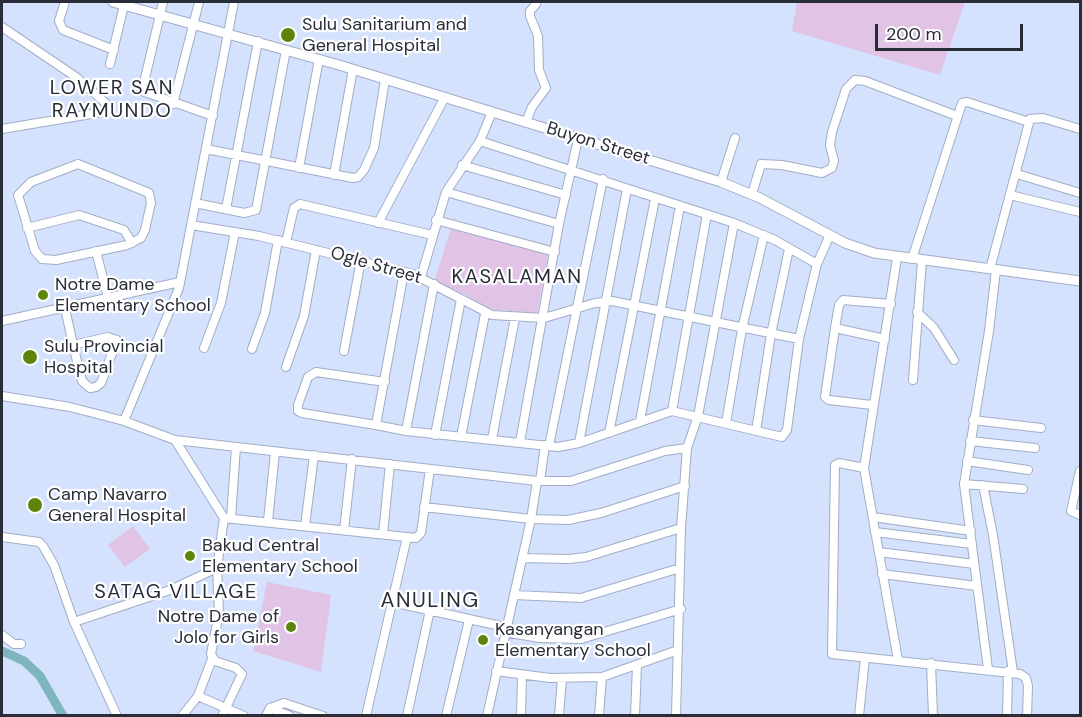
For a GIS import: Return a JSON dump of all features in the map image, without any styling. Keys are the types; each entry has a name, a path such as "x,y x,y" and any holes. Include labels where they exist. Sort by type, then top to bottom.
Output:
{"main road":[{"name":"Buyon Street","path":"113,2 320,59 721,182 752,194 830,235 874,253 897,258 1080,280"}],"street":[{"path":"65,2 59,21 63,30 114,50"},
{"path":"163,2 142,88 144,93 213,116"},
{"path":"173,104 199,2"},
{"path":"124,421 180,282 234,2"},
{"path":"526,122 532,107 546,88 539,70 538,36 530,16 530,11 536,4"},
{"path":"111,64 124,5"},
{"path":"2,27 76,77 109,106 103,112 2,129"},
{"path":"226,209 258,41"},
{"path":"195,203 243,213 256,210 286,50"},
{"path":"299,168 320,59"},
{"path":"334,175 353,69"},
{"path":"206,150 334,175 358,177 368,163 377,134 385,80"},
{"path":"752,194 761,164 782,165 822,173 832,168 834,161 830,145 832,132 840,104 853,81 865,81 957,116"},
{"path":"378,223 445,97"},
{"path":"912,259 962,103 966,102 1029,122"},
{"path":"421,277 446,192 480,141 492,112"},
{"path":"988,669 964,484 989,331 993,269 1031,117 1039,117 1080,129"},
{"path":"721,182 735,138"},
{"path":"520,442 559,224 578,139"},
{"path":"480,141 603,179 654,199 707,213 764,235 817,264"},
{"path":"80,165 139,187 150,194 151,203 145,230 141,238 132,243 56,260 42,259 35,251 27,228 18,198 21,189 56,171 80,165"},
{"path":"462,165 566,195"},
{"path":"1017,174 1080,193"},
{"path":"487,716 603,179"},
{"path":"579,443 627,189"},
{"path":"446,192 559,224"},
{"path":"1010,195 1080,212"},
{"path":"609,433 654,199"},
{"path":"252,349 265,313 282,241 297,204 432,235"},
{"path":"640,421 680,206"},
{"path":"672,411 707,213"},
{"path":"27,228 79,215 124,230 132,243"},
{"path":"436,220 555,252"},
{"path":"675,716 681,609 681,528 687,448 698,416 734,223"},
{"name":"Ogle Street","path":"191,225 282,241 421,277 485,314 515,318 544,318 605,300 799,339"},
{"path":"204,348 223,293 235,232"},
{"path":"726,423 742,329 764,235"},
{"path":"385,382 316,372 308,377 298,411 376,424 406,432 547,446 579,443 672,411 780,437 786,433 799,339 817,264 830,235"},
{"path":"756,431 771,334 789,249"},
{"path":"285,367 304,315 316,250"},
{"path":"96,251 108,298"},
{"path":"897,258 864,468 898,660"},
{"path":"344,351 361,260"},
{"path":"912,380 922,261"},
{"path":"376,424 404,272"},
{"path":"2,321 180,282"},
{"path":"406,432 434,284"},
{"path":"435,435 460,298"},
{"path":"873,405 829,400 825,397 839,305 843,300 891,304"},
{"path":"65,308 73,345 83,382 90,388 96,387 104,375 117,340 108,337 73,345"},
{"path":"917,312 934,328 954,360"},
{"path":"461,437 485,314"},
{"path":"492,439 515,318"},
{"path":"835,328 885,339"},
{"path":"2,396 70,407 124,421 175,440 538,481 571,481 665,451 687,448"},
{"path":"973,420 1041,428"},
{"path":"175,440 227,518"},
{"path":"970,441 1035,448"},
{"path":"182,716 198,696 212,658 220,604 217,568 227,518 236,447"},
{"path":"268,521 275,452"},
{"path":"305,526 314,455"},
{"path":"344,530 352,459"},
{"path":"967,461 1028,470"},
{"path":"383,534 390,464"},
{"path":"864,468 835,465 832,654 988,669 1023,675 1028,683 1027,716"},
{"path":"227,518 407,537 420,535 430,469"},
{"path":"1080,471 1071,511 1080,515"},
{"path":"964,484 1023,489"},
{"path":"983,485 993,535 1011,672 1007,716"},
{"path":"424,507 531,519 568,520 589,516 685,486"},
{"path":"873,517 970,531"},
{"path":"522,558 569,560 586,557 681,528"},
{"path":"875,532 972,544"},
{"path":"2,535 39,542 54,565 75,622 117,716"},
{"path":"366,716 407,537"},
{"path":"879,552 974,564"},
{"path":"75,622 182,585 217,568"},
{"path":"514,595 581,598 681,568"},
{"path":"882,574 977,586"},
{"path":"392,602 540,638 581,639 681,609"},
{"path":"407,716 430,610"},
{"path":"446,716 469,620"},
{"path":"2,635 14,644 21,644"},
{"path":"496,672 562,678 602,677 678,650"},
{"path":"212,658 242,674 224,712"},
{"path":"859,716 865,658"},
{"path":"930,663 933,716"},
{"path":"635,716 637,666"},
{"path":"521,716 522,676"},
{"path":"599,716 602,677"},
{"path":"559,716 562,678"},
{"path":"198,696 224,712 244,716"},
{"path":"268,712 280,704 289,704 323,716"},
{"path":"268,712 290,716"}],"shaded area":[{"path":"797,2 965,2 940,75 792,31"},
{"path":"451,228 548,255 537,313 486,309 465,294 434,282"},
{"path":"133,526 150,549 125,567 108,545"},
{"path":"267,582 331,595 321,672 253,651"}],"waterway":[{"path":"2,651 24,661 40,676 63,716"}],"place":[{"name":"Sulu Sanitarium and General Hospital","path":"288,35"},
{"name":"Notre Dame Elementary School","path":"43,295"},
{"name":"Sulu Provincial Hospital","path":"30,357"},
{"name":"Camp Navarro General Hospital","path":"35,505"},
{"name":"Bakud Central Elementary School","path":"190,556"},
{"name":"Notre Dame of Jolo for Girls","path":"291,627"},
{"name":"Kasanyangan Elementary School","path":"483,640"}],"district":[{"name":"LOWER SAN RAYMUNDO","path":"112,100"},
{"name":"KASALAMAN","path":"517,278"},
{"name":"SATAG VILLAGE","path":"176,593"},
{"name":"ANULING","path":"430,601"}]}
